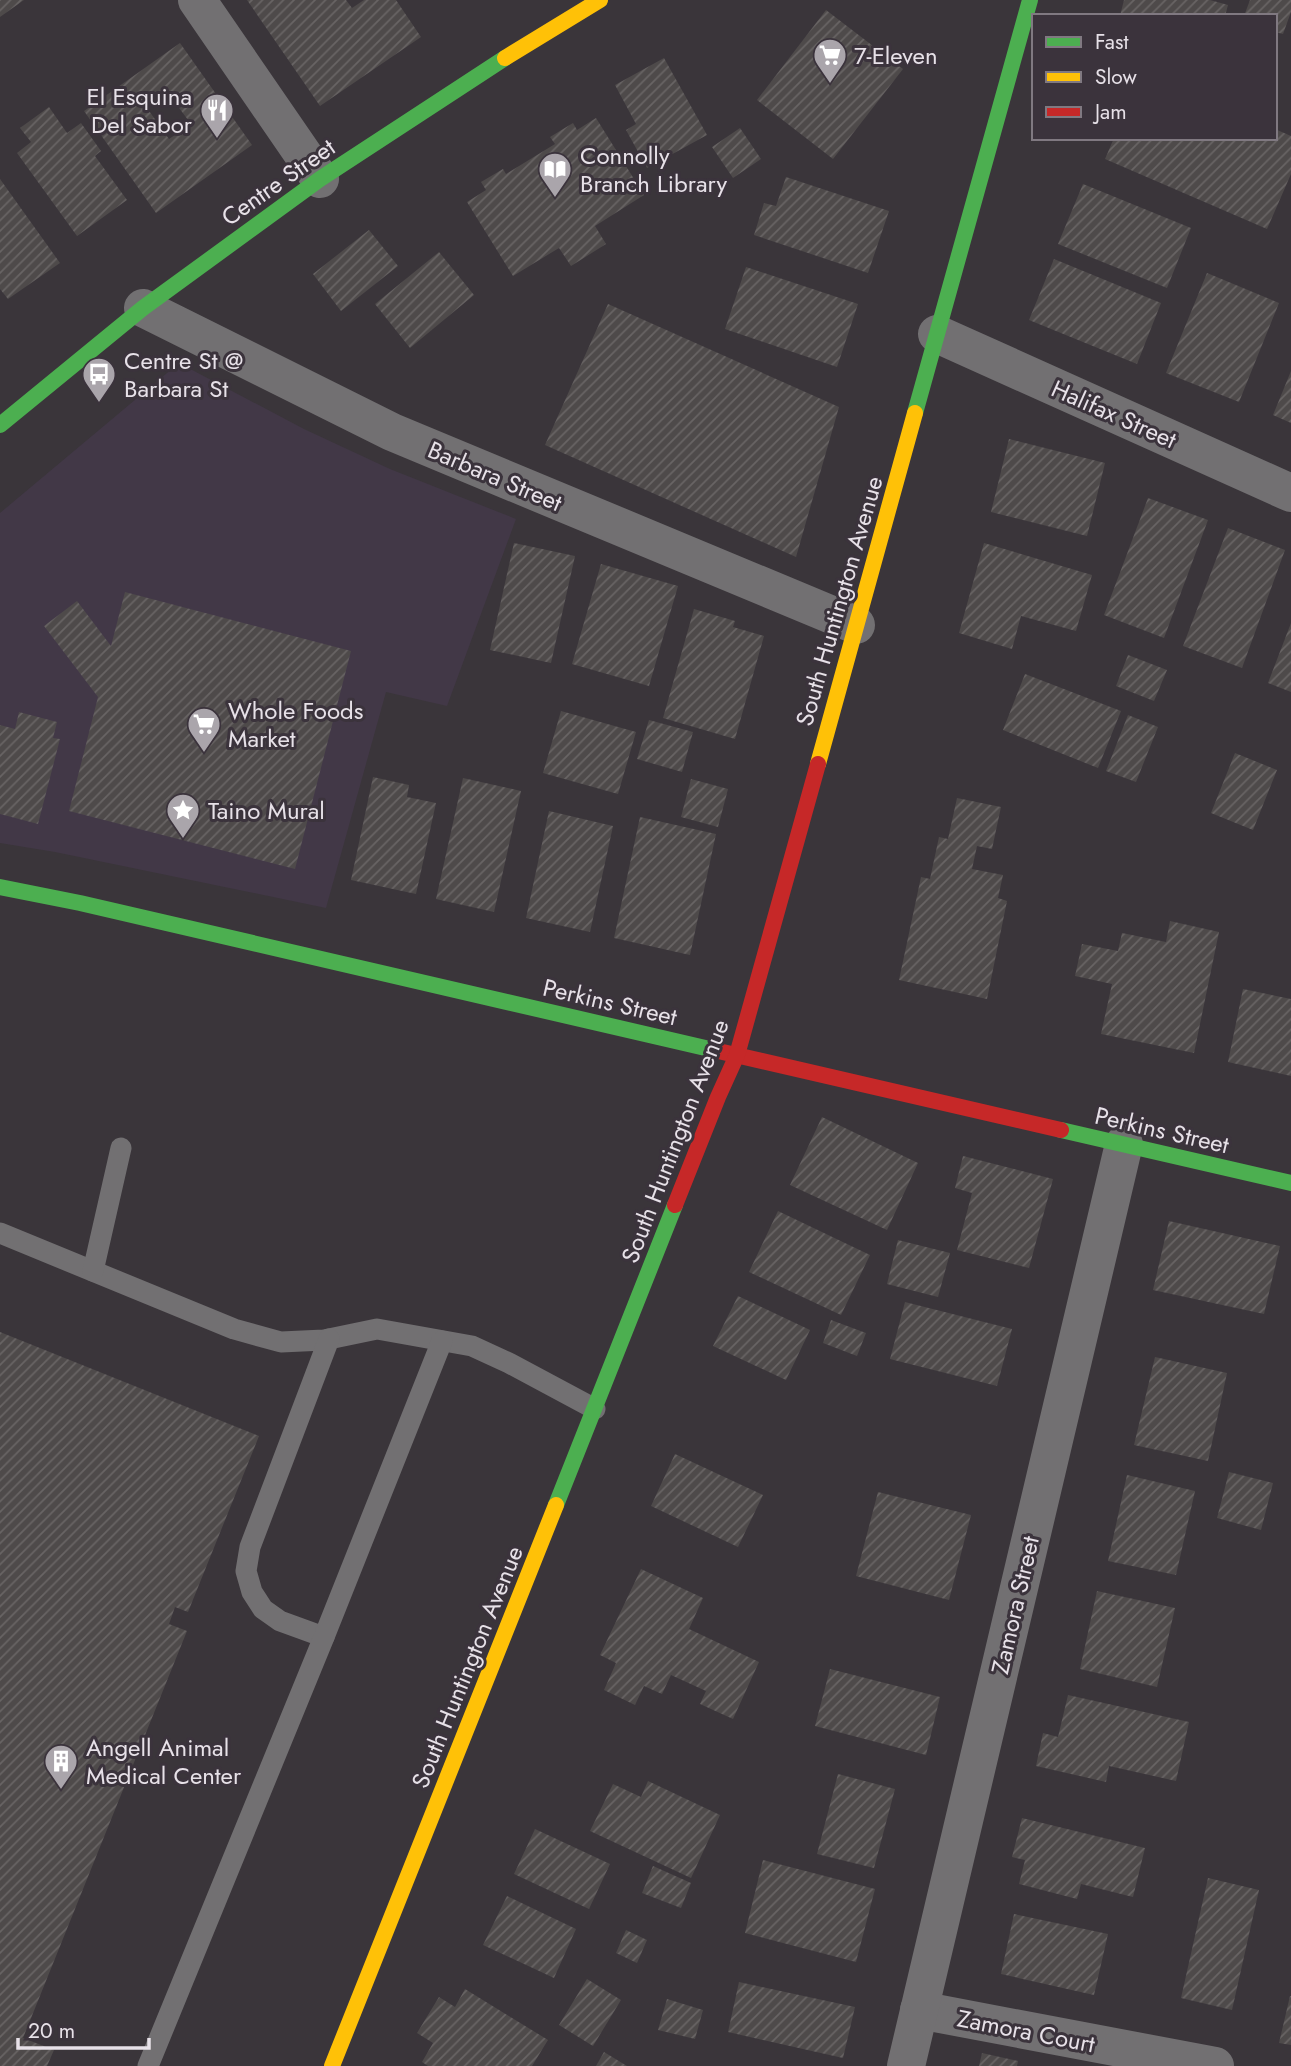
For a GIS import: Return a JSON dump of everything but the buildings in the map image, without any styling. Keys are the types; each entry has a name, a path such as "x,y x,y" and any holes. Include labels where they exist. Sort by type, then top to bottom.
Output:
{"main road":[{"name":"Centre Street","path":"0,425 143,308 320,179 448,94 600,0"},
{"name":"South Huntington Avenue","path":"332,2066 737,1055 1030,0"},
{"name":"Perkins Street","path":"0,887 134,915 1291,1183"}],"street":[{"path":"197,0 320,179"},
{"name":"Barbara Street","path":"143,308 392,432 856,625"},
{"name":"Halifax Street","path":"937,334 1291,493"},
{"name":"Zamora Street","path":"906,2066 1124,1144"},
{"name":"Zamora Court","path":"919,2010 1215,2066"}],"lane":[{"path":"93,1271 121,1148"},
{"path":"0,1233 234,1329 281,1342 329,1339 377,1329 472,1346 595,1409"},
{"path":"324,1637 280,1621 263,1609 252,1592 246,1571 250,1547 329,1339"},
{"path":"148,2066 442,1341"}],"shaded area":[{"path":"179,363 304,429 390,469 516,519 447,706 386,692 326,908 0,843 0,513"}],"traffic: fast":[{"path":"915,413 1030,0"},
{"path":"0,425 143,308 320,179 505,58"},
{"path":"0,887 80,903 714,1050"},
{"path":"1061,1130 1291,1183"},
{"path":"556,1505 675,1205"}],"traffic: slow":[{"path":"505,58 600,0"},
{"path":"818,764 915,413"},
{"path":"332,2066 556,1505"}],"traffic: jam":[{"path":"675,1205 737,1055 818,764"},
{"path":"714,1050 1061,1130"}],"place":[{"name":"7-Eleven","path":"830,85"},
{"name":"El Esquina Del Sabor","path":"217,140"},
{"name":"Connolly Branch Library","path":"555,199"},
{"name":"Centre St @ Barbara St","path":"99,404"},
{"name":"Whole Foods Market","path":"204,754"},
{"name":"Taino Mural","path":"183,840"},
{"name":"Angell Animal Medical Center","path":"61,1791"}]}
